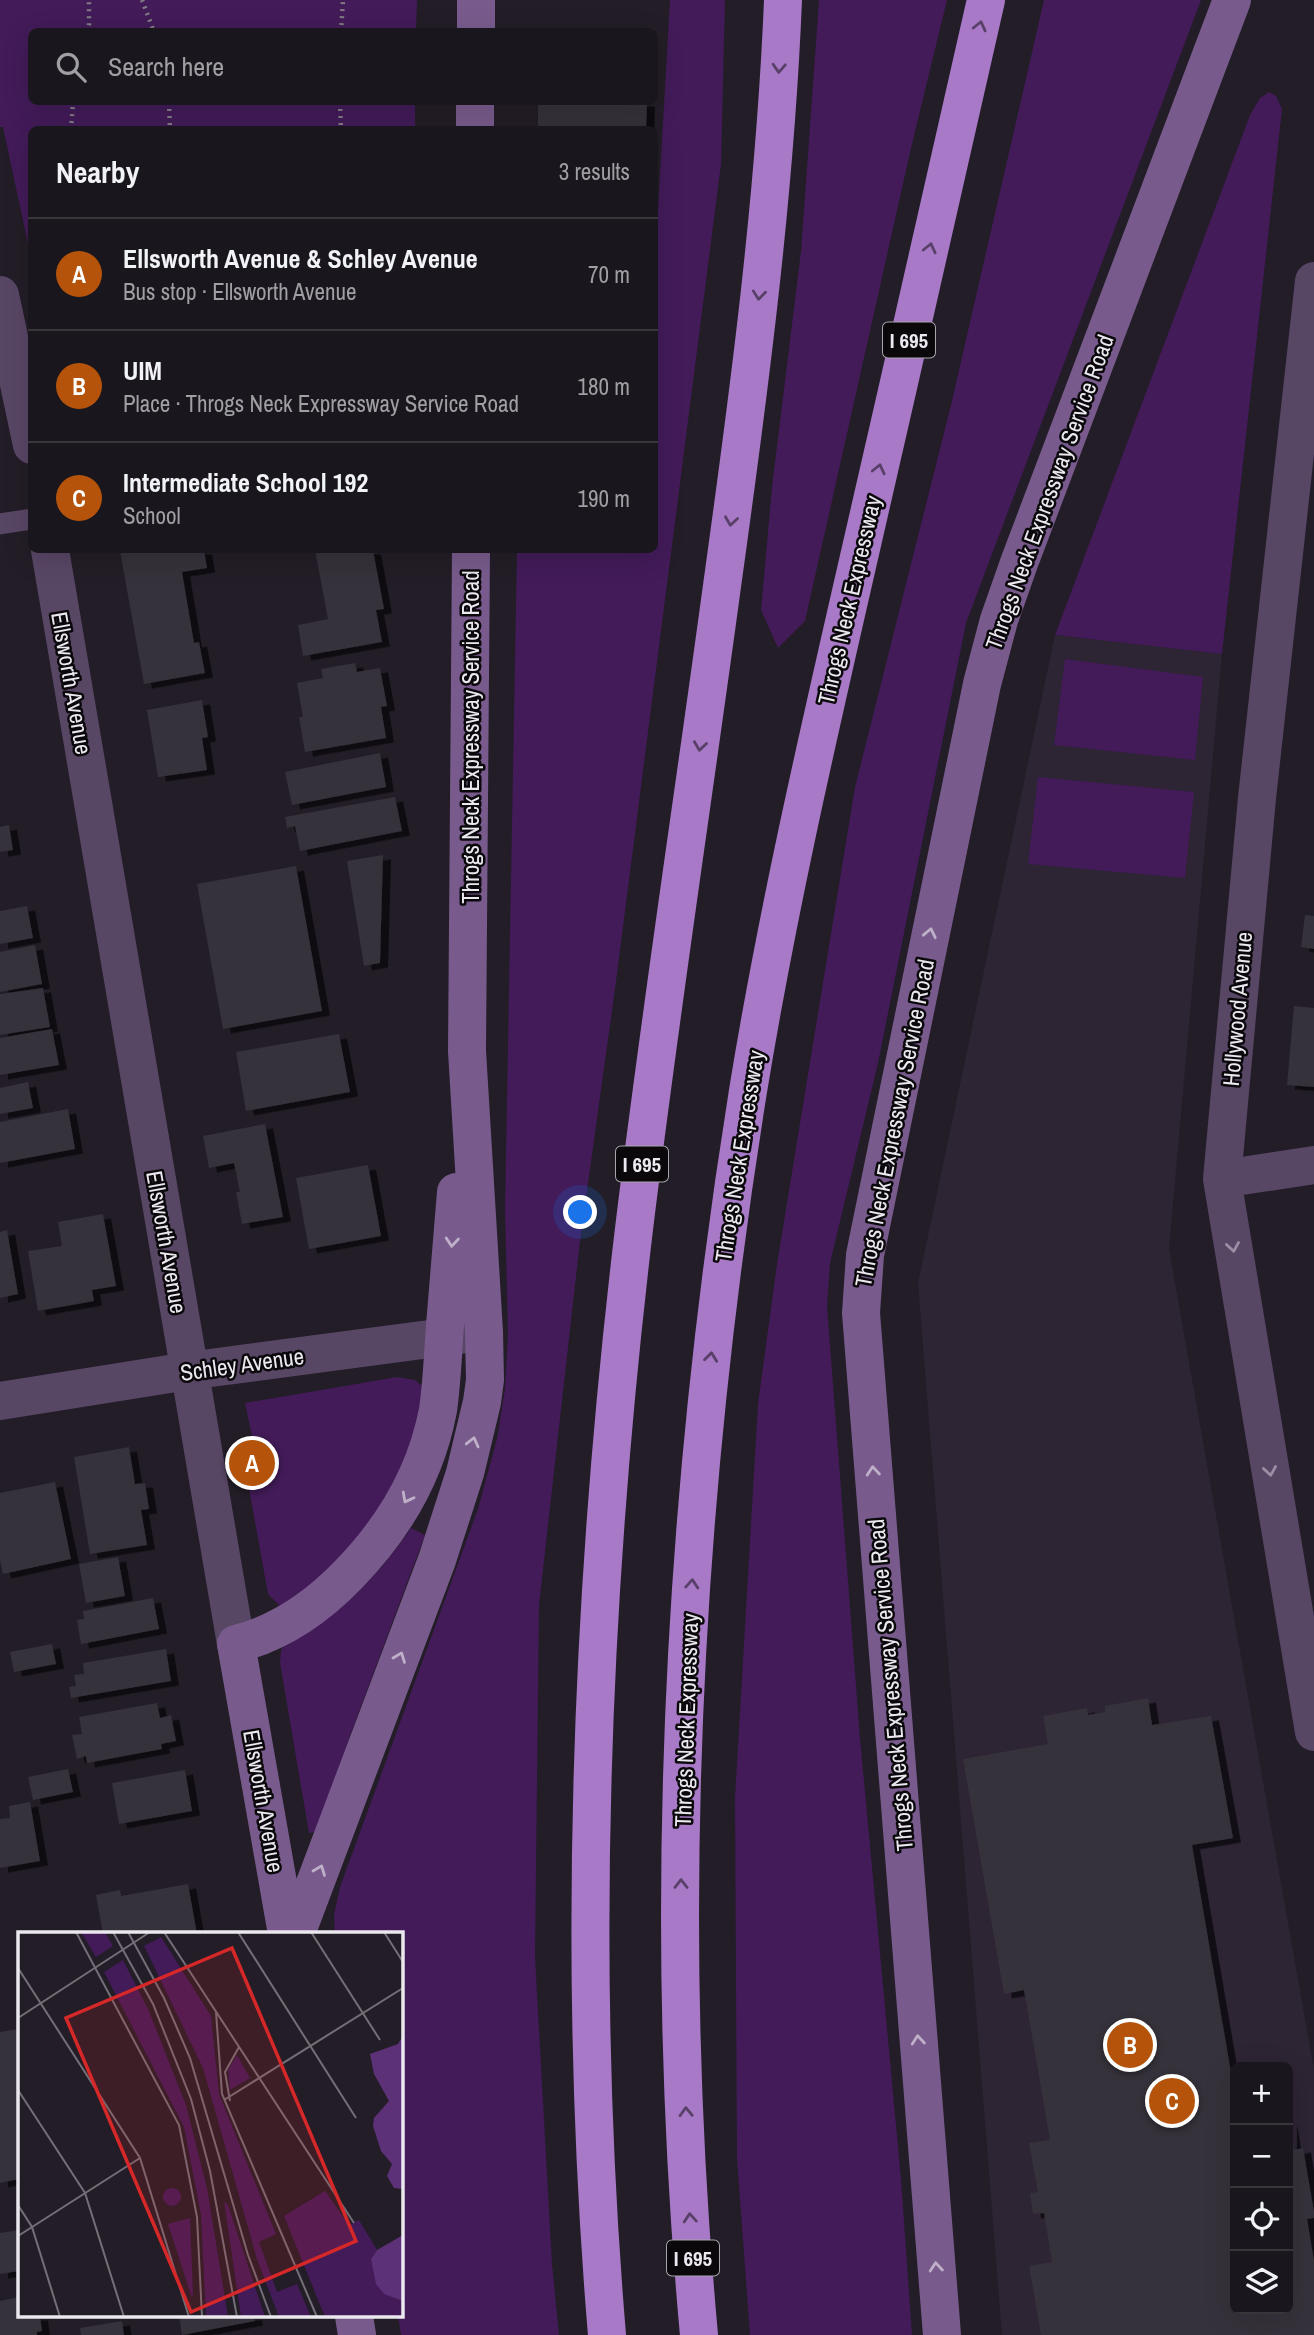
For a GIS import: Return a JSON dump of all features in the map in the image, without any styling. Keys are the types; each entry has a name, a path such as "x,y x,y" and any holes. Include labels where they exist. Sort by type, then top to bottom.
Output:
{"highway":[{"name":"I 695","path":"607,2335 596,2172 590,1980 591,1775 601,1570 612,1432 636,1215 753,351 774,147 783,0"},
{"name":"Throgs Neck Expressway","path":"699,2335 689,2194 683,2043 681,1840 693,1568 717,1310 748,1093 783,892 986,0"}],"street":[{"path":"476,0 476,28"},
{"name":"Throgs Neck Expressway Service Road","path":"942,2335 860,1313 862,1276 870,1224 969,743 999,620 1232,0"},
{"path":"475,105 475,126"},
{"name":"Hollywood Avenue","path":"1314,281 1256,798 1222,1179 1314,1732"},
{"path":"0,295 28,426"},
{"name":"Ellsworth Avenue","path":"51,553 188,1371 287,1932"},
{"name":"Throgs Neck Expressway Service Road","path":"297,1932 437,1560 476,1434 482,1402 484,1332 467,1051 471,553"},
{"name":"Throgs Neck Expressway Service Road","path":"236,1644 275,1630 317,1603 359,1564 407,1499 429,1447 438,1409 467,1051"},
{"path":"1222,1179 1314,1165"},
{"name":"Schley Avenue","path":"0,1401 188,1371 484,1332"}],"lane":[{"path":"0,524 28,520"}],"path":[{"path":"88,28 89,0"},
{"path":"142,0 152,28"},
{"path":"341,28 343,0"},
{"path":"71,126 73,105"},
{"path":"169,105 170,126"},
{"path":"340,105 341,126"}],"shaded area":[{"path":"0,0 417,0 416,28 28,28 28,105 415,105 415,126 28,126 28,244 3,127 0,127"},
{"path":"670,0 725,0 721,164 580,1241 539,1605 535,1957 552,2264 559,2335 401,2335 398,2318 402,2318 402,1932 335,1932 334,1915 340,1887 478,1509 497,1439 505,1389 508,1334 505,1209 517,553 658,553 658,211"},
{"path":"819,0 947,0 911,148 805,621 778,648 761,610 772,487 801,251"},
{"path":"1044,0 1201,0 966,623 878,1063 830,1263 827,1306 860,1738 901,2179 912,2335 750,2335 737,2159 735,1798 758,1404 777,1264 855,787 951,405"},
{"path":"1269,92 1276,96 1282,109 1222,654 1055,635 1250,115 1260,98"},
{"path":"1055,635 1222,654 1169,1249 1314,2070 1314,2335 1002,2335 918,1283"},
{"path":"1065,659 1203,677 1195,760 1054,745"},
{"path":"1038,777 1194,792 1185,878 1028,864"},
{"path":"397,1377 415,1380 422,1386 421,1418 387,1502 323,1577 286,1604 279,1605 268,1594 246,1472 259,1469 245,1403"},
{"path":"411,1528 425,1535 351,1733 318,1831 309,1833 280,1663 281,1650 355,1594 383,1565"}],"building":[{"path":"538,105 647,105 646,126 538,126"},
{"path":"120,553 204,553 207,568 182,572 194,643 199,642 205,673 144,684"},
{"path":"316,553 374,553 384,609 376,610 382,642 303,656 298,625 328,619"},
{"path":"355,663 357,672 380,668 387,706 381,707 386,738 305,752 297,683 323,678 321,669"},
{"path":"202,700 208,737 202,738 207,770 158,777 147,710"},
{"path":"380,753 386,787 292,805 285,772"},
{"path":"395,797 402,831 300,851 295,826 287,828 285,817"},
{"path":"9,825 13,850 0,852 0,827"},
{"path":"383,855 380,963 364,966 347,861"},
{"path":"296,866 322,1011 223,1029 197,884"},
{"path":"27,906 33,938 0,944 0,911"},
{"path":"1305,915 1314,916 1314,949 1301,947"},
{"path":"35,945 42,984 0,992 0,952"},
{"path":"43,988 50,1027 0,1035 0,994"},
{"path":"1294,1006 1314,1008 1314,1087 1287,1085"},
{"path":"52,1029 59,1065 0,1075 0,1038"},
{"path":"339,1034 350,1092 246,1111 236,1052"},
{"path":"28,1082 33,1108 0,1114 0,1088"},
{"path":"68,1109 75,1149 0,1163 0,1122"},
{"path":"265,1124 283,1217 242,1224 236,1192 240,1192 234,1163 209,1168 203,1136"},
{"path":"368,1165 381,1236 309,1249 296,1178"},
{"path":"103,1214 116,1286 92,1290 94,1301 38,1311 28,1251 62,1246 58,1222"},
{"path":"7,1230 18,1294 0,1298 0,1232"},
{"path":"129,1447 135,1484 145,1483 149,1509 141,1510 147,1545 90,1554 74,1457"},
{"path":"55,1482 71,1559 3,1574 0,1560 0,1493"},
{"path":"118,1557 125,1596 86,1603 79,1564"},
{"path":"153,1598 159,1629 81,1644 77,1620 84,1619 83,1611"},
{"path":"52,1644 56,1664 14,1672 10,1652"},
{"path":"166,1649 171,1681 71,1698 69,1687 76,1686 74,1675 84,1674 83,1663"},
{"path":"1148,1698 1152,1725 1211,1716 1233,1838 1192,1845 1230,2067 1230,2314 1293,2314 1293,2144 1294,2150 1303,2148 1314,2212 1314,2218 1307,2219 1314,2261 1314,2335 1041,2335 1029,2266 1052,2262 1044,2213 1033,2214 1030,2193 1038,2192 1029,2143 1050,2140 1024,1990 1004,1994 963,1759 1048,1744 1043,1716 1087,1708 1088,1715 1105,1712 1105,1706"},
{"path":"157,1703 160,1718 171,1715 176,1741 161,1744 162,1749 87,1763 86,1756 77,1759 72,1735 82,1734 79,1717"},
{"path":"68,1769 73,1792 33,1800 28,1777"},
{"path":"185,1770 192,1811 119,1824 112,1783"},
{"path":"30,1802 40,1861 0,1868 0,1819 10,1818 9,1806"},
{"path":"188,1884 197,1932 103,1932 96,1895 120,1890 121,1896"},
{"path":"18,2029 18,2179 0,2183 0,2032"},
{"path":"18,2230 18,2271 0,2274 0,2233"},
{"path":"18,2297 18,2318 40,2318 42,2331 37,2332 37,2335 0,2335 0,2301"},
{"path":"179,2318 254,2318 255,2321 182,2335"},
{"path":"122,2321 124,2335 81,2335 80,2328"}],"place":[{"name":"Ellsworth Avenue & Schley Avenue","path":"252,1463"},
{"name":"UIM","path":"1130,2045"},
{"name":"Intermediate School 192","path":"1172,2101"}]}
